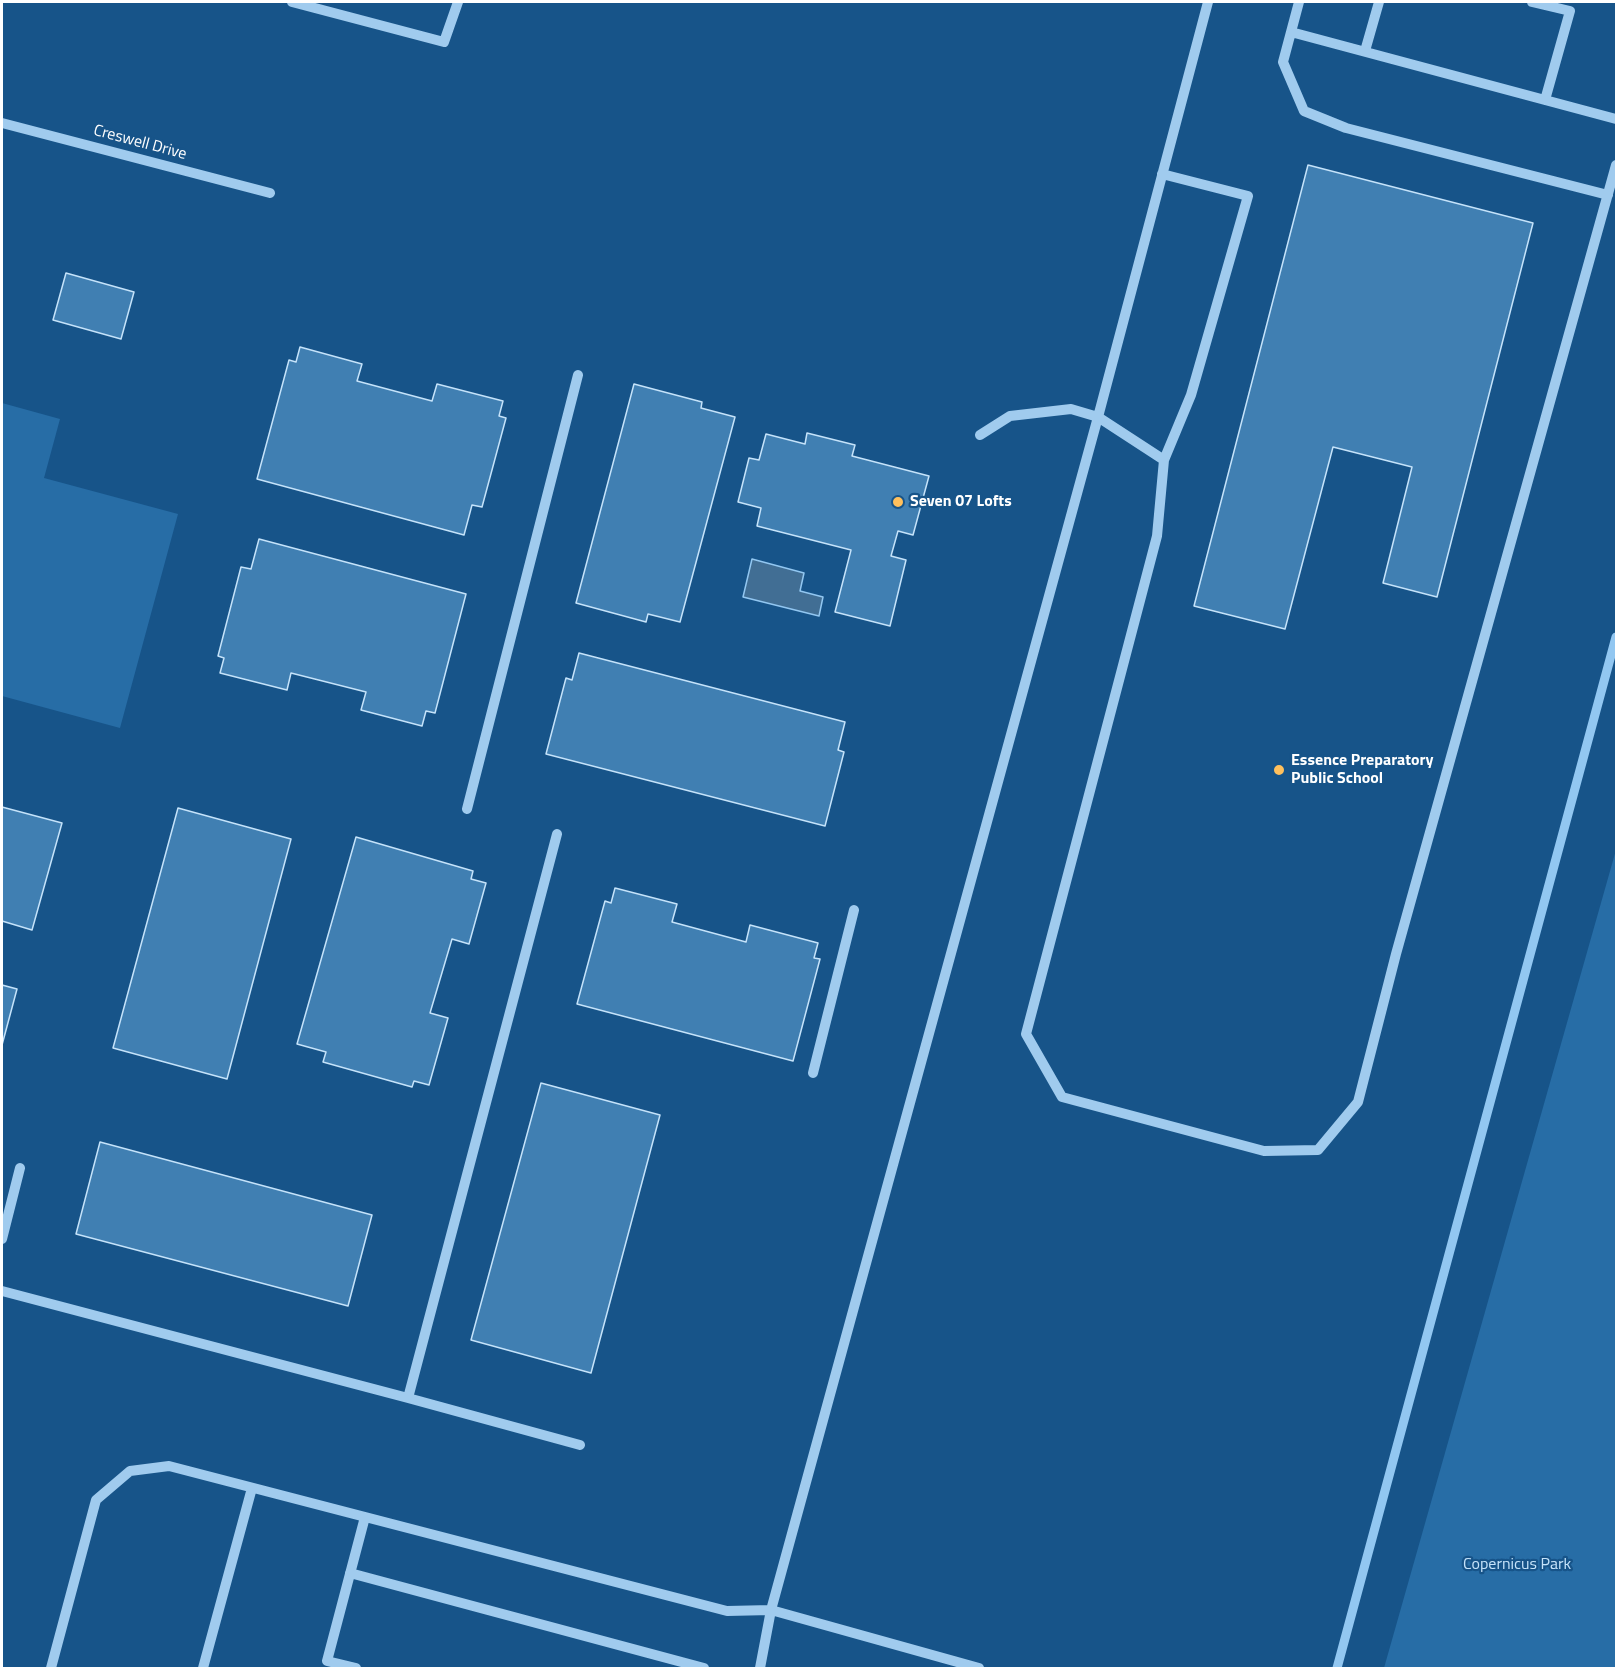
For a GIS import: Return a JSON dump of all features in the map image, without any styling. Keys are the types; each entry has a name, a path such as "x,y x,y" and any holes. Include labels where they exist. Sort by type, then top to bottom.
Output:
{"street":[{"path":"291,2 444,42 458,2"},
{"path":"760,1668 771,1610 1098,417 1208,2"},
{"path":"1299,2 1283,62 1304,111 1346,128 1608,195"},
{"path":"1365,51 1379,2"},
{"path":"1532,2 1570,11 1545,99"},
{"path":"1292,32 1617,119"},
{"name":"Creswell Drive","path":"2,123 270,193"},
{"path":"1162,174 1248,196 1191,394 1164,460 1157,536 1026,1034 1062,1097 1264,1151 1318,1150 1358,1102 1399,942 1617,165"},
{"path":"466,809 578,375"},
{"path":"980,435 1011,416 1071,409 1098,417 1164,460"},
{"path":"408,1398 557,834"},
{"path":"813,1073 854,910"},
{"path":"2,1239 20,1168"},
{"path":"2,1291 580,1444"},
{"path":"51,1668 96,1500 130,1471 169,1466 727,1611 771,1610 979,1668"},
{"path":"203,1668 252,1488"},
{"path":"356,1668 327,1661 365,1517"},
{"path":"350,1573 704,1668"}],"green space":[{"path":"2,403 60,419 44,478 178,514 120,728 2,696"},
{"name":"Copernicus Park","path":"1616,850 1616,1668 1384,1668"}],"shaded area":[{"path":"752,559 804,573 800,591 823,597 819,616 743,597"}],"building":[{"path":"1308,165 1533,223 1437,597 1383,583 1412,467 1333,447 1285,629 1194,606"},
{"path":"66,273 134,292 121,339 53,320"},
{"path":"300,347 362,364 357,381 432,401 437,384 503,401 499,416 506,418 482,507 472,505 464,535 257,479 289,360 296,362"},
{"path":"634,384 702,402 701,408 735,417 680,622 648,614 646,622 576,603"},
{"path":"807,433 855,445 852,456 929,476 913,535 898,531 891,556 906,560 890,626 835,612 851,550 757,526 761,508 738,502 749,458 759,460 766,434 805,444"},
{"path":"259,539 466,594 435,713 426,711 422,726 361,710 366,692 291,673 287,690 220,673 224,658 218,656 241,567 251,569"},
{"path":"579,653 845,722 838,750 844,752 825,826 546,754 566,678 572,680"},
{"path":"2,807 62,823 32,930 2,921"},
{"path":"178,808 291,839 227,1079 113,1048"},
{"path":"356,837 473,871 471,879 486,883 469,944 452,939 430,1013 448,1018 429,1085 414,1081 412,1087 323,1062 326,1052 297,1044"},
{"path":"615,888 677,904 672,922 746,942 750,925 818,943 814,958 820,959 793,1061 577,1004 605,901 611,903"},
{"path":"2,985 17,989 2,1045"},
{"path":"541,1083 660,1115 591,1373 471,1340"},
{"path":"100,1142 372,1215 348,1306 76,1234"}],"waterway":[{"path":"1337,1668 1616,637"}],"place":[{"name":"Seven 07 Lofts","path":"898,502"},
{"name":"Essence Preparatory Public School","path":"1279,770"}]}
